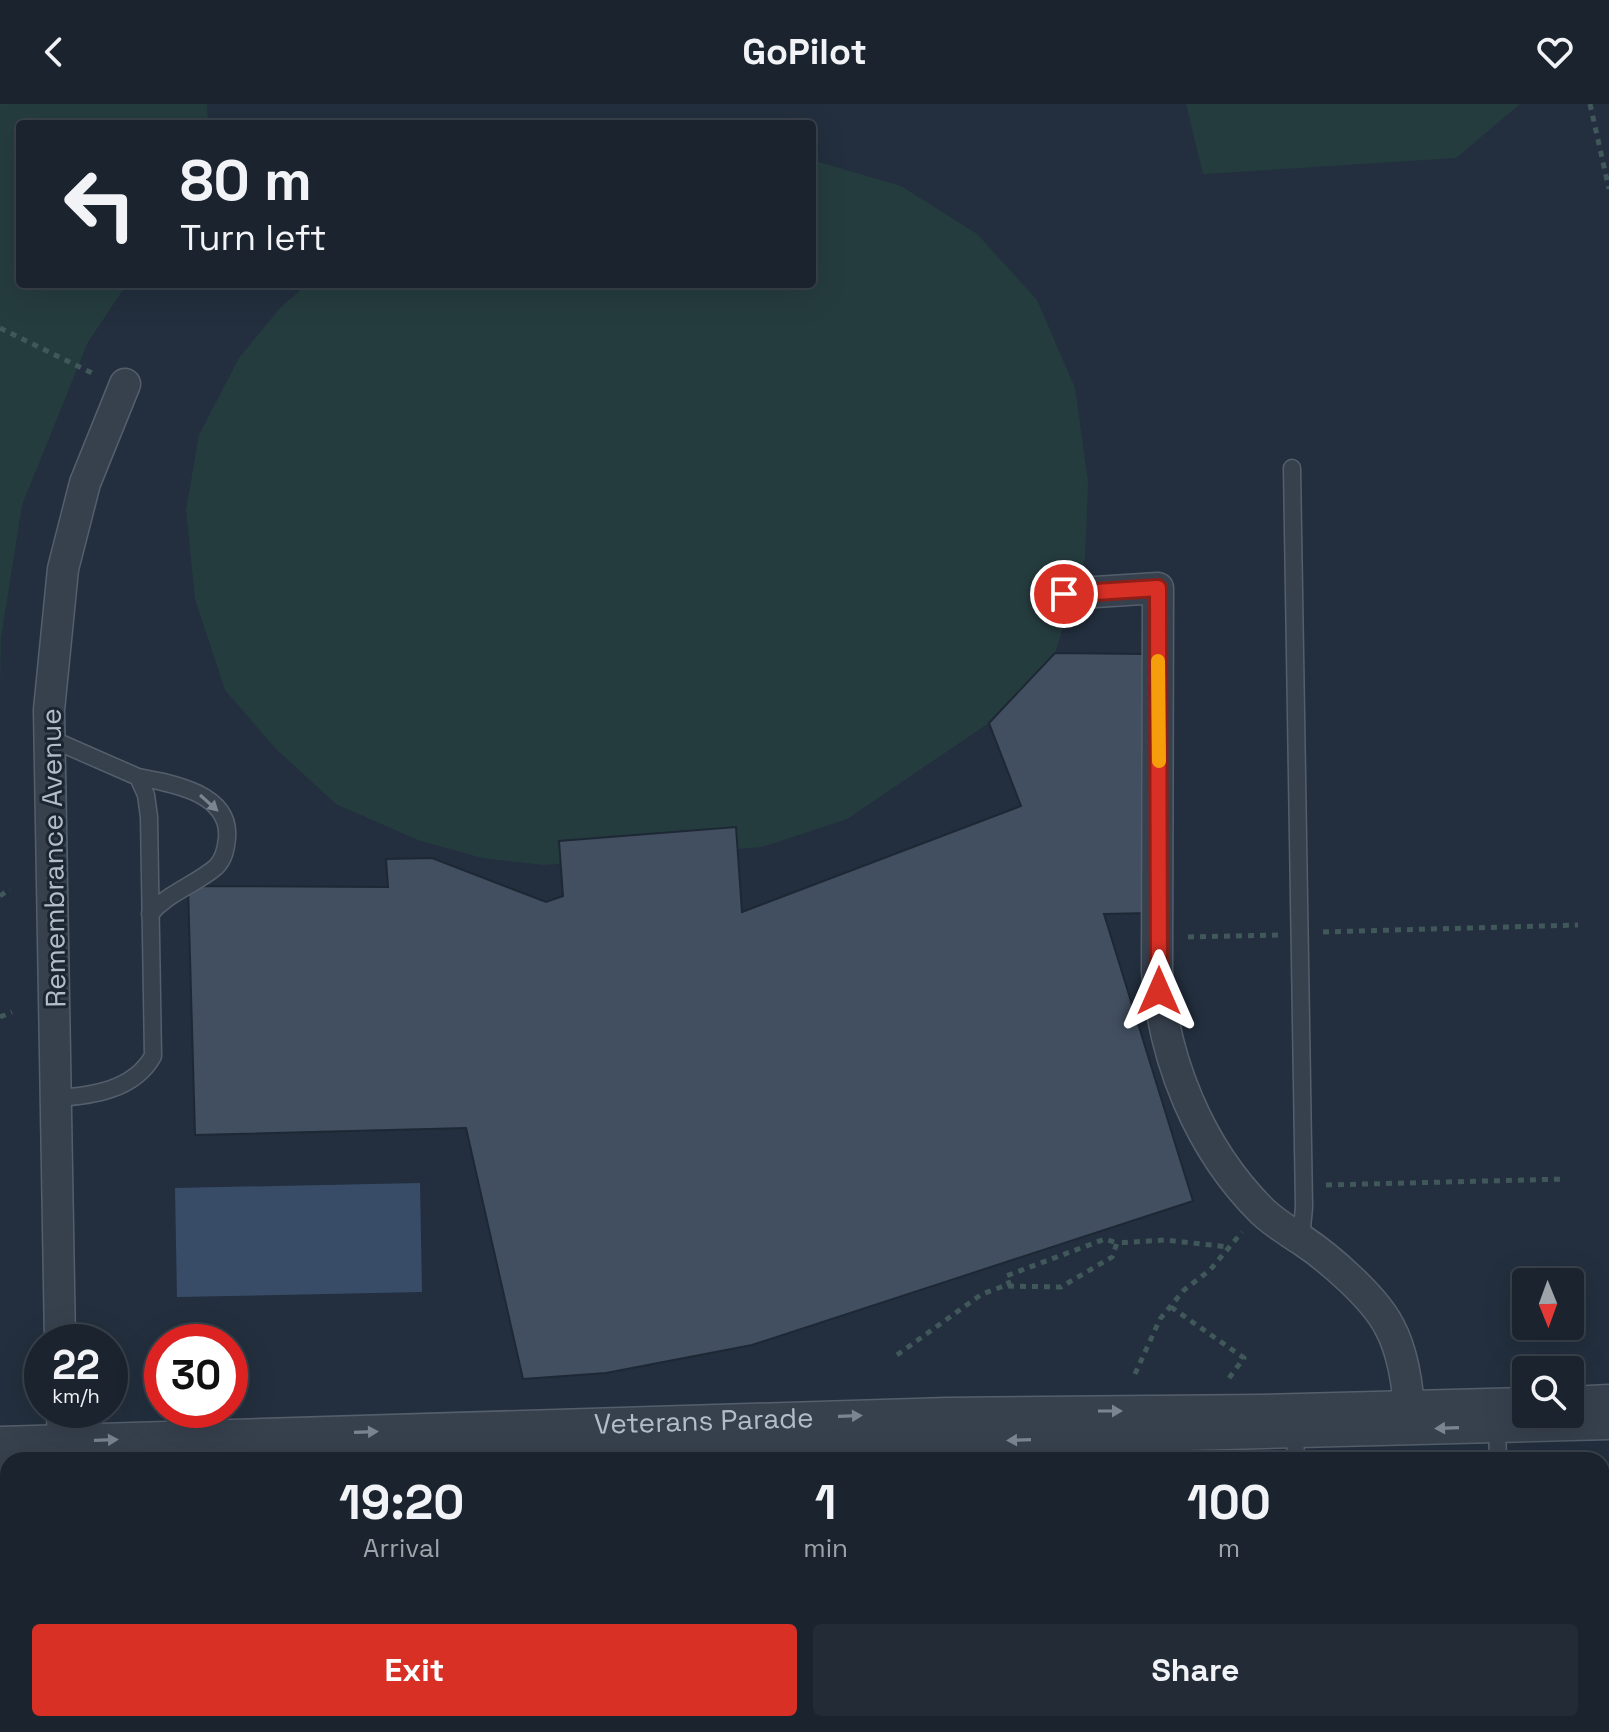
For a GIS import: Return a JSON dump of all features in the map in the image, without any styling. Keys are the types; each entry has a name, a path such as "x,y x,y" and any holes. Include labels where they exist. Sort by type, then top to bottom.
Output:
{"street":[{"name":"Remembrance Avenue","path":"60,1324 49,738 63,569 85,483 125,384"},
{"path":"1064,594 1158,588 1160,1011 1167,1042 1204,1134 1260,1209 1347,1278 1388,1323 1401,1358 1410,1418"},
{"path":"1584,1401 1609,1400"},
{"name":"Veterans Parade","path":"491,1452 947,1438 1410,1418 1512,1405"},
{"name":"Veterans Parade","path":"0,1442 63,1451 947,1438 1296,1446 1410,1418 1497,1426 1609,1424"},
{"path":"62,1428 63,1451"}],"lane":[{"path":"1292,468 1304,1186 1301,1239"},
{"path":"49,738 138,777 179,784 206,798 222,815 228,833 226,852 218,866 164,898 150,914"},
{"path":"56,1098 119,1087 144,1072 153,1056 149,817 146,795 138,777"},
{"path":"1497,1426 1498,1452"}],"path":[{"path":"1590,104 1609,189"},
{"path":"0,328 88,372 125,384"},
{"path":"0,896 10,889"},
{"path":"1299,933 1578,925"},
{"path":"1178,937 1272,935"},
{"path":"0,1017 12,1012"},
{"path":"1304,1186 1565,1179"},
{"path":"1135,1374 1160,1319 1230,1247 1260,1209"},
{"path":"1010,1286 1006,1276 1105,1239 1117,1243 1165,1240 1230,1247"},
{"path":"897,1355 982,1294 1010,1286 1061,1287 1112,1257 1117,1243"},
{"path":"1171,1307 1244,1358 1229,1378"}],"green space":[{"path":"0,104 207,104 208,120 16,120 16,288 124,288 88,342 22,505 1,638 0,690"},
{"path":"1186,104 1520,104 1456,158 1203,174"},
{"path":"816,161 901,186 977,234 1037,300 1075,388 1088,481 1085,559 1055,653 989,723 847,819 762,847 544,865 482,858 418,840 336,804 276,749 225,690 195,599 186,510 199,435 239,358 281,307 303,288 816,288"}],"water":[{"path":"420,1183 422,1292 177,1297 175,1188"}],"building":[{"path":"1055,653 1143,654 1151,913 1104,914 1193,1201 752,1345 606,1373 523,1379 466,1128 195,1135 188,886 388,887 386,859 432,858 546,902 563,896 559,841 736,827 742,912 1021,806 989,723"}],"slow traffic":[{"path":"1158,661 1159,761"}],"route":[{"path":"1064,594 1158,588 1159,991"}]}
